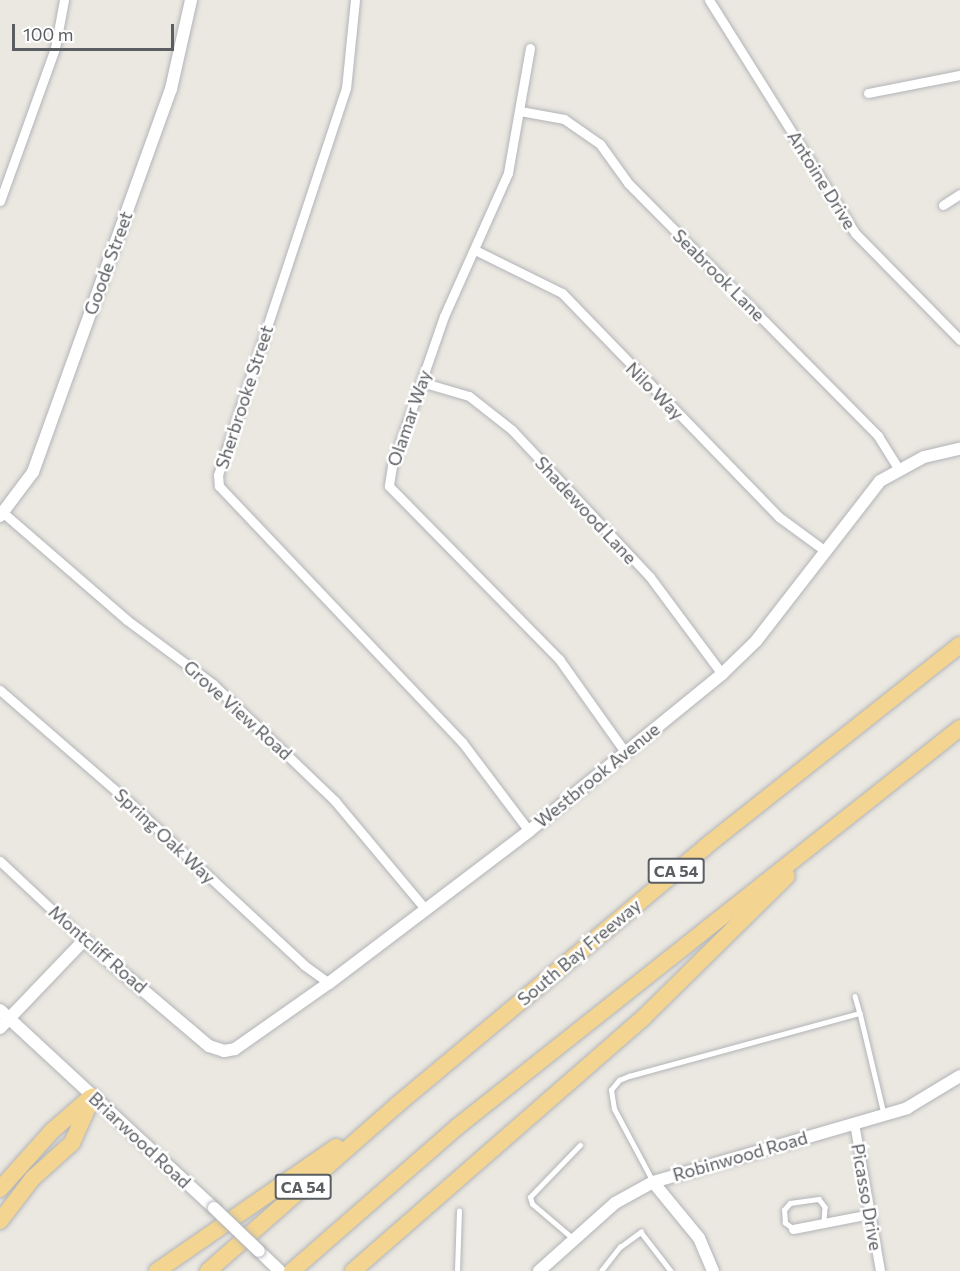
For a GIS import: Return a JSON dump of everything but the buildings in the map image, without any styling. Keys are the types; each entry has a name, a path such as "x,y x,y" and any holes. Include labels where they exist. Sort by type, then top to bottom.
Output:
{"highway":[{"name":"South Bay Freeway","path":"208,1271 398,1104 722,833 960,645"},
{"path":"292,1271 457,1127 960,728"},
{"path":"353,1271 643,1018 852,812"},
{"path":"0,1189 53,1130 93,1096"},
{"path":"0,1221 33,1178 72,1143 93,1096"},
{"path":"157,1271 398,1104"}],"street":[{"path":"0,201 51,61 64,0"},
{"name":"Goode Street","path":"1,513 33,472 171,89 191,0"},
{"name":"Sherbrooke Street","path":"355,0 346,88 218,475 219,486 462,742 529,831"},
{"name":"Antoine Drive","path":"709,0 855,233 960,340"},
{"name":"Olamar Way","path":"530,48 508,173 444,316 392,466 389,486 560,659 625,752"},
{"path":"868,93 960,75"},
{"name":"Seabrook Lane","path":"520,111 564,119 600,144 628,183 878,435 899,470"},
{"path":"943,205 960,194"},
{"name":"Nilo Way","path":"475,250 551,284 562,293 780,517 824,550"},
{"name":"Shadewood Lane","path":"422,382 469,396 512,430 650,577 722,674"},
{"name":"Westbrook Avenue","path":"198,1034 209,1046 224,1051 235,1049 329,983 529,831 722,674 756,641 824,550 880,481 924,457 960,448"},
{"name":"Grove View Road","path":"1,513 127,620 213,684 341,807 426,910"},
{"name":"Spring Oak Way","path":"0,690 304,965 329,983"},
{"name":"Montcliff Road","path":"0,861 84,940 198,1034"},
{"path":"3,1018 84,940"},
{"name":"Briarwood Road","path":"3,1018 93,1096 280,1271"},
{"name":"Robinwood Road","path":"540,1271 572,1238 615,1203 653,1182 917,1103 960,1076"},
{"name":"Picasso Drive","path":"854,1123 880,1271"},
{"path":"653,1182 699,1238 713,1271"},
{"path":"793,1229 870,1214"}],"lane":[{"path":"855,996 884,1114"},
{"path":"653,1182 614,1109 611,1090 619,1080 860,1013"},
{"path":"572,1238 532,1204 530,1197 580,1144"},
{"path":"793,1229 785,1223 784,1210 790,1203 819,1198 825,1207 824,1223"},
{"path":"457,1271 459,1211"},
{"path":"601,1271 620,1247 641,1232 671,1271"}]}
